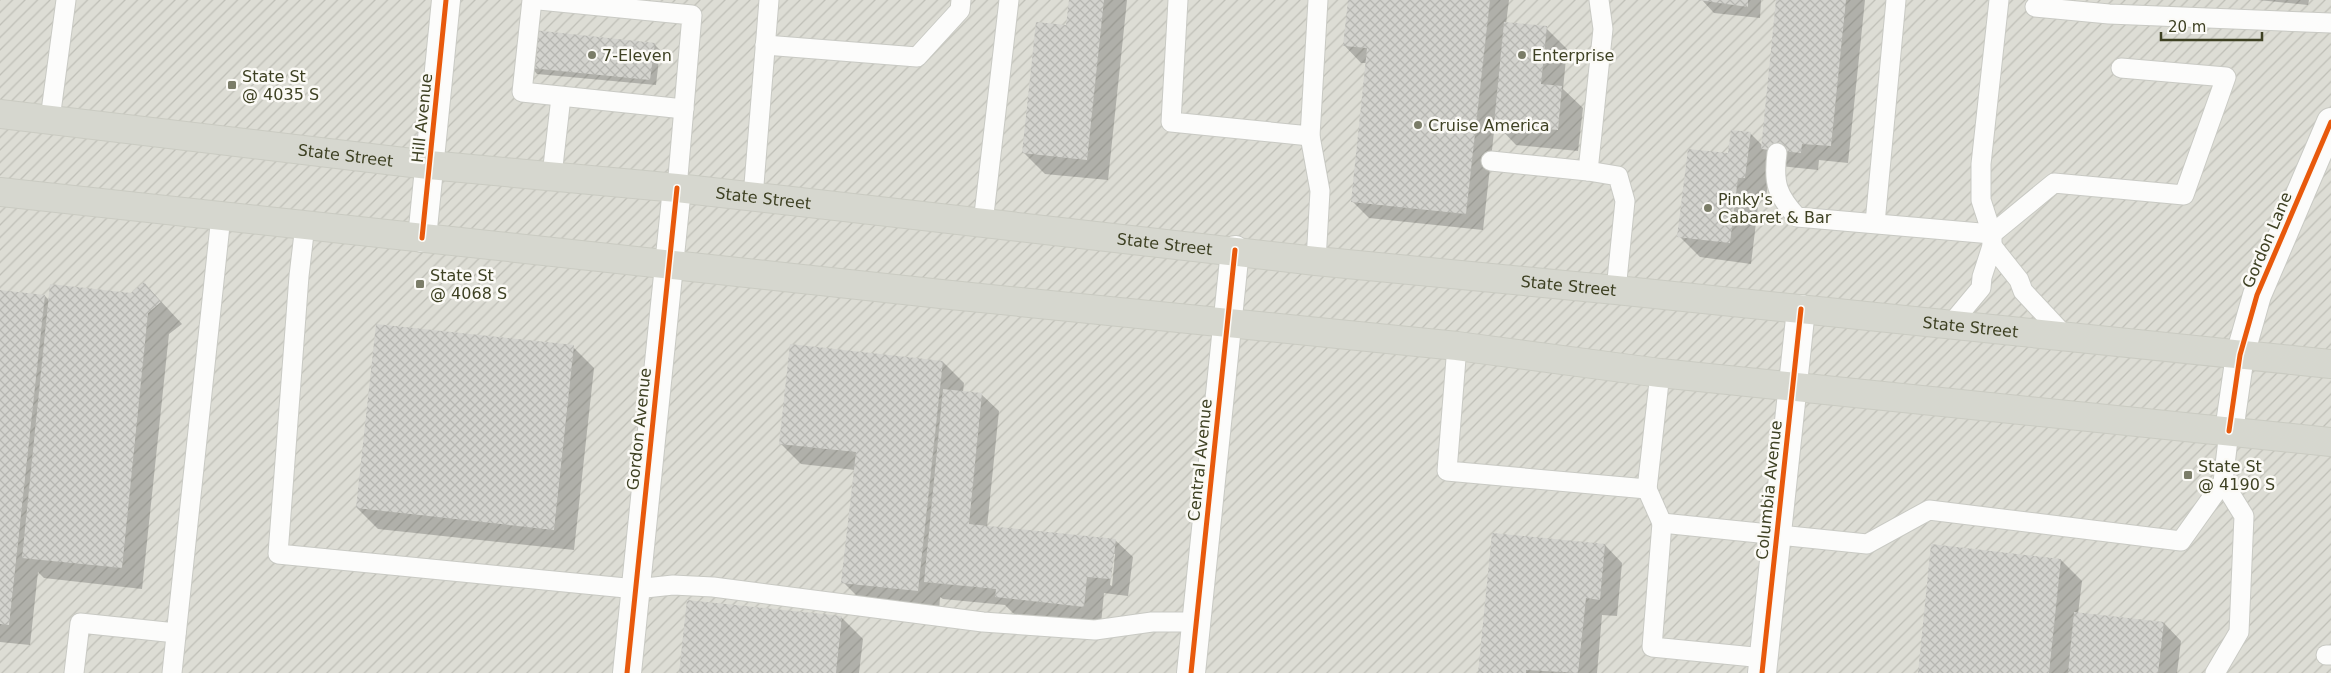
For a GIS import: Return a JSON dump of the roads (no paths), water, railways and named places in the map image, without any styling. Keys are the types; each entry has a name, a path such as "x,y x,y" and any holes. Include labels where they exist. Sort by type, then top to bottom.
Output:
{"main road":[{"name":"State Street","path":"0,114 429,164 677,188 1235,250 1316,261 2331,364"},
{"path":"0,192 1457,346 1660,373 2331,442"}],"street":[{"name":"Hill Avenue","path":"422,238 446,0"},
{"name":"Gordon Lane","path":"2229,431 2240,355 2257,295 2331,122"},
{"name":"Gordon Avenue","path":"627,673 677,188"},
{"name":"Central Avenue","path":"1191,673 1235,250"},
{"name":"Columbia Avenue","path":"1763,665 1801,309"}],"lane":[{"path":"50,119 66,0"},
{"path":"532,0 522,92 684,109"},
{"path":"539,0 692,15 677,188"},
{"path":"752,197 769,0"},
{"path":"765,45 917,57 960,10 961,0"},
{"path":"983,223 1009,0"},
{"path":"1178,0 1171,122 1310,136"},
{"path":"1316,261 1320,190 1310,136 1318,0"},
{"path":"1588,171 1604,29 1599,0"},
{"path":"1875,224 1896,0"},
{"path":"1998,0 1980,164 1981,200 1992,240 2019,280 2023,291 2065,336"},
{"path":"2036,7 2109,14 2331,24"},
{"path":"1951,324 1981,288 1992,240 2054,182 2184,195 2226,78 2121,68"},
{"path":"552,175 561,97"},
{"path":"1777,153 1774,174 1781,199 1797,217 1875,224 1992,240"},
{"path":"1491,161 1618,176 1625,201 1616,290"},
{"path":"172,673 221,216"},
{"path":"305,225 299,276 278,554 636,589 673,585 713,587 983,622 1095,630 1152,622 1196,622"},
{"path":"1457,346 1447,471 1647,489"},
{"path":"1660,373 1647,489 1662,523 1652,647 1763,665"},
{"path":"1662,523 1777,533 1867,544 1929,510 2181,541 2223,482 2229,431"},
{"path":"2215,673 2239,632 2244,516 2223,482"},
{"path":"74,673 80,623 176,633"}],"place":[{"name":"7-Eleven","path":"592,55"},
{"name":"Enterprise","path":"1522,55"},
{"name":"State St @ 4035 S","path":"232,85"},
{"name":"Cruise America","path":"1418,125"},
{"name":"Pinky's Cabaret & Bar","path":"1708,208"},
{"name":"State St @ 4068 S","path":"420,284"},
{"name":"State St @ 4190 S","path":"2188,475"}]}
